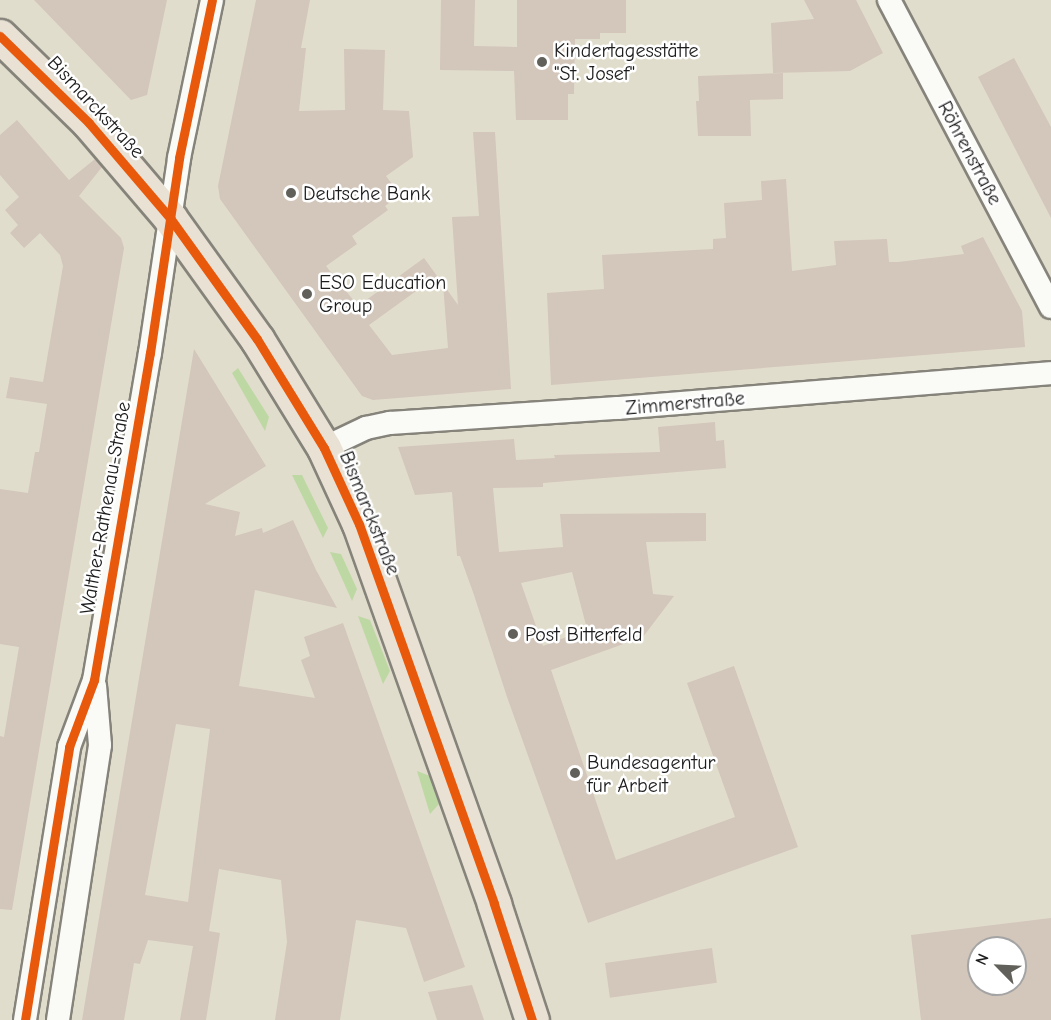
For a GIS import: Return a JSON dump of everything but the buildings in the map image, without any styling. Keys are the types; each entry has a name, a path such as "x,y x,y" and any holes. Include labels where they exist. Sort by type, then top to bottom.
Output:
{"main road":[{"name":"Bismarckstraße","path":"0,36 89,123 170,218 257,339 324,448 358,524 494,904 532,1020"}],"street":[{"name":"Walther-Rathenau-Straße","path":"25,1020 69,747 94,680 179,158 212,0"},
{"name":"Röhrenstraße","path":"889,0 1051,307"},
{"name":"Zimmerstraße","path":"324,448 366,428 390,423 630,407 1051,373"},
{"name":"Walther-Rathenau-Straße","path":"57,1020 100,745 94,680"}],"green space":[{"path":"238,368 269,417 265,431 232,373"},
{"path":"292,475 302,475 328,528 323,538"},
{"path":"330,552 341,554 357,589 352,601"},
{"path":"358,616 370,620 390,671 383,684"},
{"path":"417,771 430,776 439,804 430,814"}],"cycle path":[{"path":"25,1020 69,747 94,680 150,353 179,158 212,0"},
{"path":"0,36 89,123 170,218 257,339 324,448 359,524 494,904 532,1020"}],"place":[{"name":"Kindertagesstätte \"St. Josef\"","path":"542,62"},
{"name":"Deutsche Bank","path":"291,193"},
{"name":"ESO Education Group","path":"307,294"},
{"name":"Post Bitterfeld","path":"513,634"},
{"name":"Bundesagentur für Arbeit","path":"575,773"}]}
